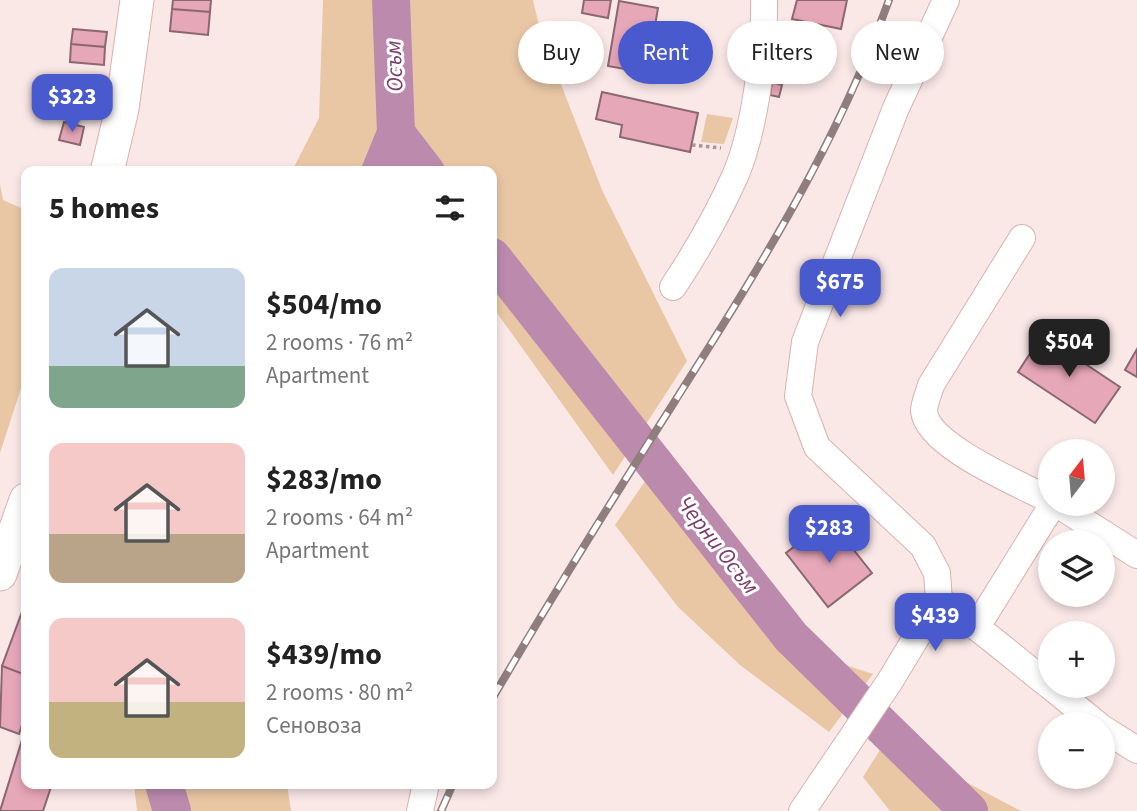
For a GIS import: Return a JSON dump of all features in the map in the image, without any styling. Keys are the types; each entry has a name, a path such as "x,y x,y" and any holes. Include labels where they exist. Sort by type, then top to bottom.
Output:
{"main road":[{"path":"108,166 122,109 137,0"},
{"path":"0,574 21,514"}],"street":[{"path":"673,287 704,239 737,171 765,41 764,0"},
{"path":"802,811 890,681 939,600 937,573 923,546 817,447 798,396 805,342 896,108 946,0"},
{"path":"1021,238 931,385 924,410 928,425 943,442 1038,495"},
{"path":"978,625 1045,516"},
{"path":"1074,516 1137,555"},
{"path":"939,600 978,625 1009,655 1038,677"},
{"path":"1065,698 1082,712"},
{"path":"1115,736 1137,750"},
{"path":"420,811 425,789"}],"path":[{"path":"692,145 742,150"}],"shaded area":[{"path":"323,0 533,0 538,21 518,21 518,84 561,84 602,190 687,361 613,475 497,313 497,166 295,166 319,118"},
{"path":"707,114 733,118 724,144 701,142"},
{"path":"0,184 3,200 21,208 21,388 0,453"},
{"path":"650,474 714,567 827,659 873,674 829,732 740,665 678,607 615,525"},
{"path":"897,723 964,781 1021,811 890,811 863,777"},
{"path":"135,789 288,789 291,811 137,811"}],"building":[{"path":"173,0 211,0 210,12 172,9"},
{"path":"584,0 611,0 608,18 582,13"},
{"path":"797,0 847,0 841,29 837,28 837,21 792,19"},
{"path":"619,1 658,8 656,21 618,21 618,68 608,66"},
{"path":"172,9 210,12 208,35 170,31"},
{"path":"73,29 107,32 105,47 71,44"},
{"path":"71,44 105,47 104,65 70,62"},
{"path":"70,84 102,88 99,116 67,112"},
{"path":"772,84 782,85 779,97 770,95"},
{"path":"602,92 698,113 690,152 620,137 622,125 596,119"},
{"path":"64,122 84,127 80,145 59,140"},
{"path":"1042,335 1120,387 1095,423 1018,372"},
{"path":"1137,349 1137,377 1125,370"},
{"path":"821,526 832,541 841,534 872,573 828,607 786,553"},
{"path":"21,615 21,673 2,666"},
{"path":"2,666 21,673 21,728 19,734 0,727"},
{"path":"21,743 21,789 50,789 43,811 0,811"}],"waterway":[{"name":"Осъм","path":"382,166 396,133 391,0"},
{"name":"Черни Осъм","path":"396,133 421,166"},
{"name":"Черни Осъм","path":"497,263 791,637 969,811"},
{"path":"165,789 172,811"}],"railway":[{"path":"497,691 793,206 845,107 889,0"},
{"path":"441,811 451,789"}]}
